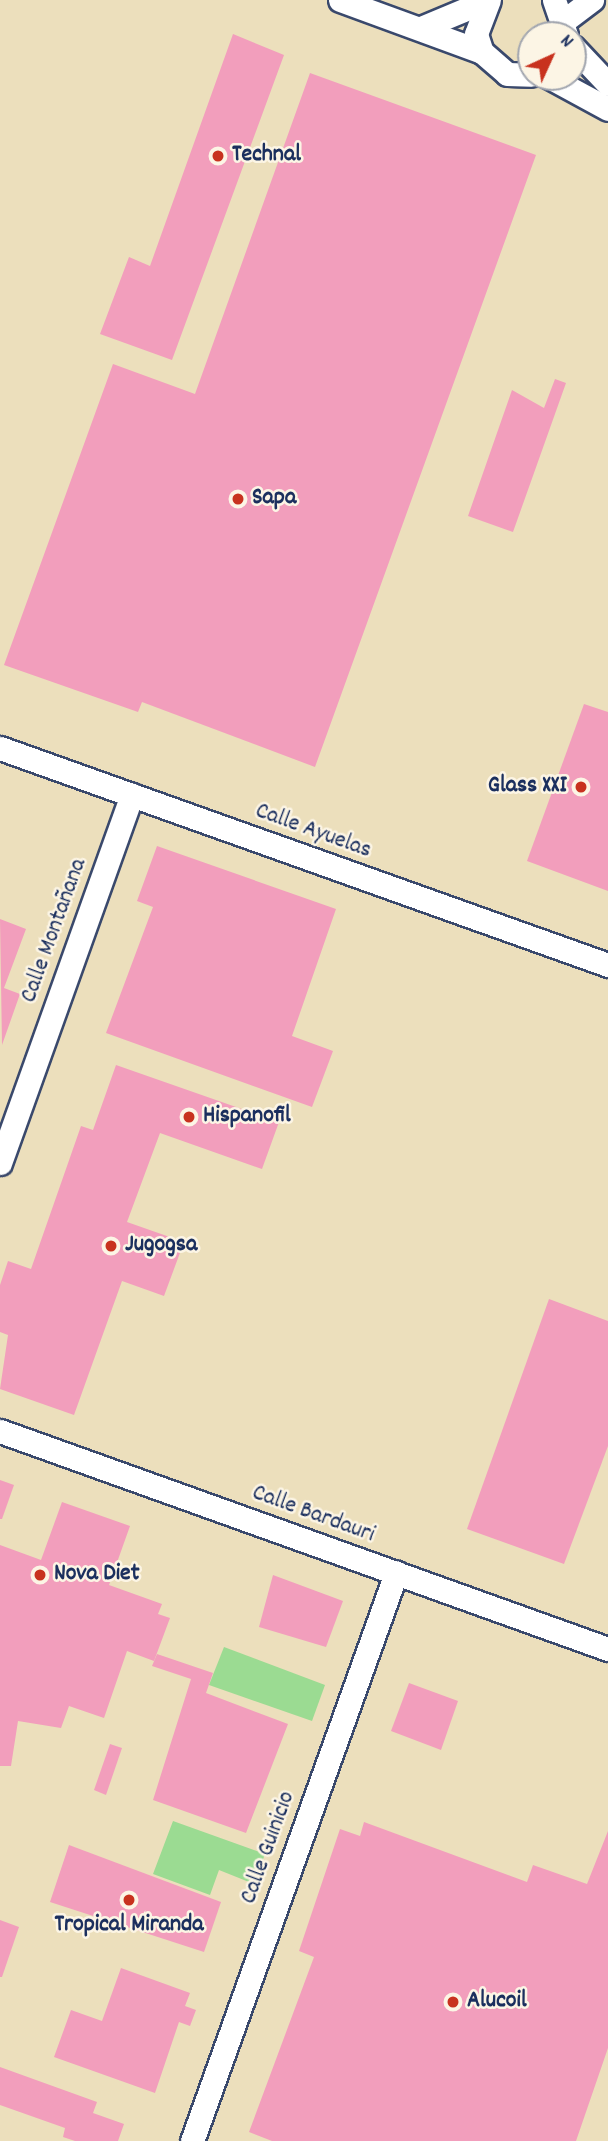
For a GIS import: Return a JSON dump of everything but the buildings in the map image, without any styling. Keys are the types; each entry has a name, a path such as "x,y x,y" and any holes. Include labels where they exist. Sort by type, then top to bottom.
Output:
{"street":[{"path":"340,0 423,27 482,52 507,74 517,74"},
{"path":"423,27 488,0"},
{"path":"482,52 476,34 488,0"},
{"path":"554,0 563,21"},
{"path":"577,21 592,0"},
{"path":"587,58 608,84"},
{"path":"575,91 608,109"},
{"name":"Calle Ayuelas","path":"0,748 608,965"},
{"name":"Calle Montañana","path":"0,1163 132,795"},
{"name":"Calle Bardauri","path":"0,1432 608,1649"},
{"name":"Calle Guinicio","path":"192,2141 396,1573"}],"green space":[{"path":"224,1647 325,1685 312,1721 209,1685"},
{"path":"173,1821 265,1854 254,1884 219,1870 210,1895 153,1874"}],"place":[{"name":"Technal","path":"218,156"},
{"name":"Sapa","path":"238,499"},
{"name":"Glass XXI","path":"581,787"},
{"name":"Hispanofil","path":"189,1117"},
{"name":"Jugogsa","path":"111,1246"},
{"name":"Nova Diet","path":"40,1575"},
{"name":"Tropical Miranda","path":"129,1900"},
{"name":"Alucoil","path":"453,2002"}]}
